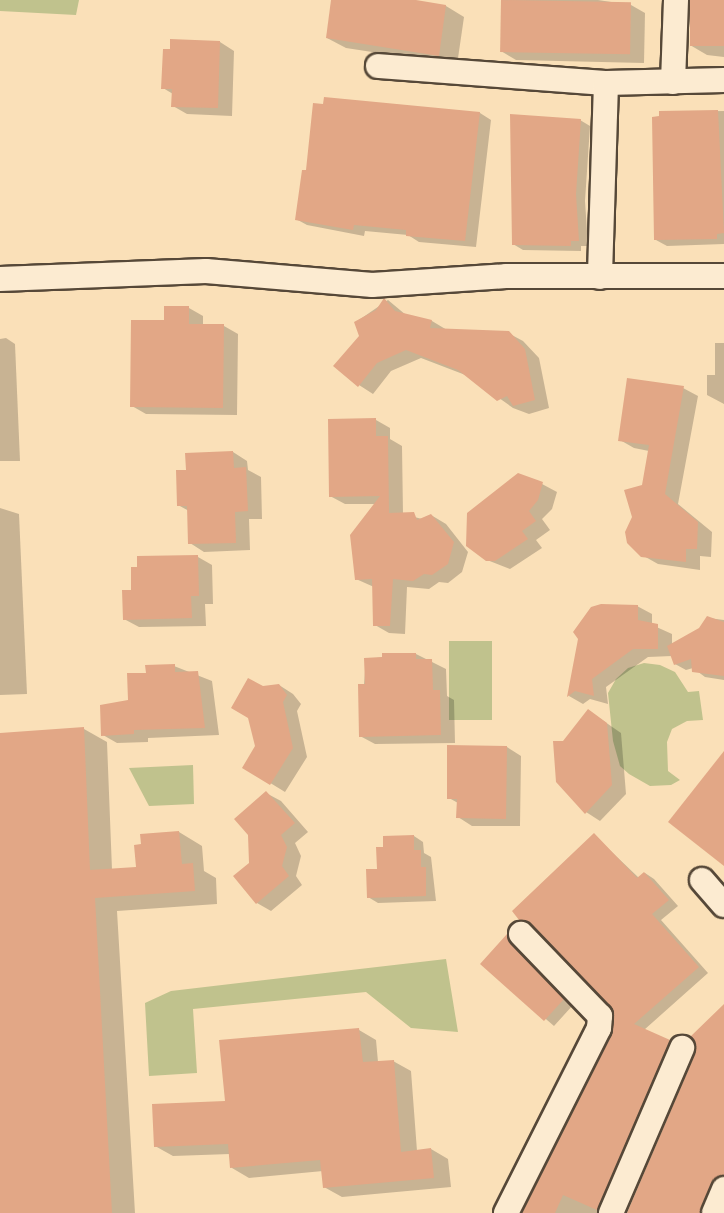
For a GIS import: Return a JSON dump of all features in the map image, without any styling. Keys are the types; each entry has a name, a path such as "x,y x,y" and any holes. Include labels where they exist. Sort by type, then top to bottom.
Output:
{"street":[{"path":"673,82 676,0"},
{"path":"378,66 606,83 724,80"},
{"path":"600,277 606,83"},
{"path":"0,279 206,271 372,285 506,276 724,276"},
{"path":"702,880 724,905"},
{"path":"506,1213 599,1028 600,1016 521,934"},
{"path":"611,1213 682,1048"},
{"path":"714,1213 724,1189"}],"green space":[{"path":"0,0 79,0 76,15 0,11"},
{"path":"449,641 492,641 492,720 449,720"},
{"path":"644,663 660,665 675,672 688,692 699,691 703,720 687,721 672,729 667,742 668,771 680,780 671,785 650,786 629,774 620,766 613,741 608,693 616,679 628,668"},
{"path":"193,765 194,804 149,806 129,768"},
{"path":"446,959 458,1032 411,1028 366,992 193,1009 197,1073 149,1076 145,1003 171,991"}],"building":[{"path":"331,0 416,0 446,5 439,56 326,38"},
{"path":"501,0 631,2 630,54 500,52"},
{"path":"690,0 724,0 724,46 690,46"},
{"path":"170,39 220,41 218,108 171,107 172,89 161,89 163,49 170,49"},
{"path":"324,97 480,112 465,241 406,236 406,230 354,225 353,230 295,220 302,170 306,170 313,103 323,104"},
{"path":"718,110 724,233 717,234 717,239 654,240 652,117 659,116 659,111"},
{"path":"510,114 581,119 576,194 579,241 571,241 571,246 512,245"},
{"path":"384,298 395,311 432,320 430,328 509,331 525,349 535,400 513,406 507,396 497,401 458,370 406,350 377,363 358,387 333,366 359,336 354,322 376,310"},
{"path":"164,306 189,306 189,324 224,324 223,408 130,407 131,320 164,320"},
{"path":"627,378 684,386 665,494 698,522 697,549 686,549 686,562 641,557 627,543 625,532 632,517 624,490 642,485 649,445 618,441"},
{"path":"376,418 376,436 388,436 389,513 414,512 417,520 431,514 454,542 448,564 432,575 424,574 413,581 393,579 390,626 373,626 372,579 355,580 350,535 380,496 329,497 328,419"},
{"path":"233,451 234,468 246,467 248,511 235,512 236,543 188,544 187,506 177,506 176,470 186,470 185,453"},
{"path":"518,473 543,482 538,500 529,511 536,521 522,531 528,539 495,561 486,561 466,546 467,513"},
{"path":"198,555 199,596 191,596 192,618 123,620 122,590 131,590 131,567 137,567 137,556"},
{"path":"601,604 638,605 638,620 658,624 658,649 633,649 592,679 594,696 575,691 567,697 578,639 573,632 591,607"},
{"path":"707,616 724,622 724,676 692,672 691,659 674,665 667,646 699,628"},
{"path":"382,653 416,653 416,659 432,659 433,690 440,690 441,735 359,737 358,684 365,684 364,658 382,657"},
{"path":"175,664 175,672 198,671 205,728 134,730 134,734 101,736 100,705 128,700 127,673 146,673 145,665"},
{"path":"248,678 263,686 279,684 287,695 283,702 293,748 270,785 242,768 255,746 248,718 231,708"},
{"path":"588,709 607,723 612,785 585,814 556,782 553,741 563,741"},
{"path":"84,727 90,870 136,867 134,845 141,844 140,834 179,831 182,864 193,863 195,891 95,898 112,1213 0,1213 0,733"},
{"path":"447,745 507,746 506,819 456,818 457,799 447,799"},
{"path":"724,751 724,866 668,822"},
{"path":"266,791 295,823 281,835 287,847 282,866 289,876 256,904 233,876 249,863 248,835 234,819"},
{"path":"594,833 637,878 644,872 669,900 652,914 699,967 634,1024 670,1040 597,1210 563,1195 555,1213 522,1213 612,1034 614,1017 610,1006 531,924 519,920 512,911"},
{"path":"414,835 414,850 421,850 421,867 426,867 426,896 367,898 366,869 377,869 376,847 383,847 383,836"},
{"path":"507,934 511,944 564,999 544,1021 480,964"},
{"path":"724,1004 724,1175 711,1183 700,1213 627,1213 695,1054 696,1046 690,1037"},
{"path":"359,1028 363,1062 394,1060 401,1152 431,1148 434,1178 323,1188 320,1160 230,1168 228,1144 154,1147 152,1104 225,1101 219,1040"}]}
